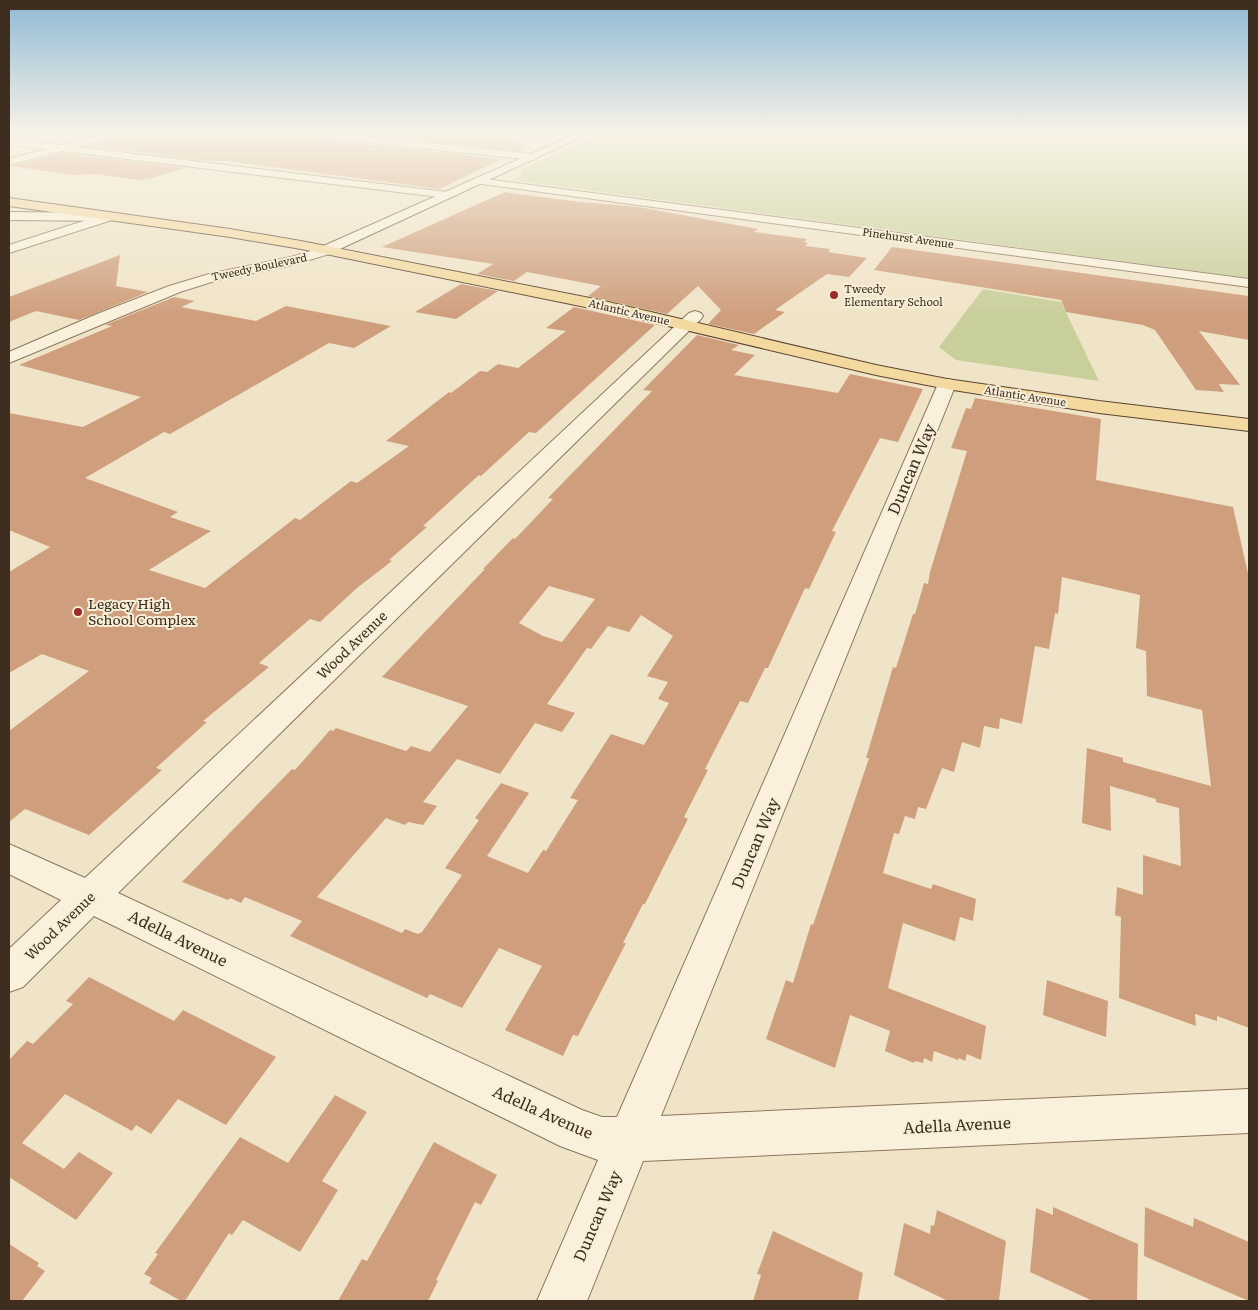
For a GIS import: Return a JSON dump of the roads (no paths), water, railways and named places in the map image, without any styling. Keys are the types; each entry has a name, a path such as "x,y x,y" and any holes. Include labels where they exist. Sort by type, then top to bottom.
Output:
{"main road":[{"name":"Atlantic Avenue","path":"9,198 116,213 137,212 262,230 341,244 426,262 590,291 690,321 876,370 948,384 1099,407 1249,425"},
{"name":"Atlantic Avenue","path":"47,204 108,217 230,233 690,321 989,375 1043,384 1249,409"}],"street":[{"path":"424,193 447,196"},
{"name":"Tweedy Boulevard","path":"9,358 180,287 215,276 289,262 324,251 453,193"},
{"name":"Pinehurst Avenue","path":"569,193 1249,284"},
{"path":"9,207 47,204"},
{"path":"9,216 108,217"},
{"path":"9,249 108,217"},
{"name":"Wood Avenue","path":"9,974 690,321"},
{"name":"Duncan Way","path":"562,1301 948,384"},
{"name":"Adella Avenue","path":"9,858 576,1130 602,1138 629,1140 1249,1111"}],"place":[{"name":"Tweedy Elementary School","path":"834,295"},
{"name":"Legacy High School Complex","path":"78,612"}]}
